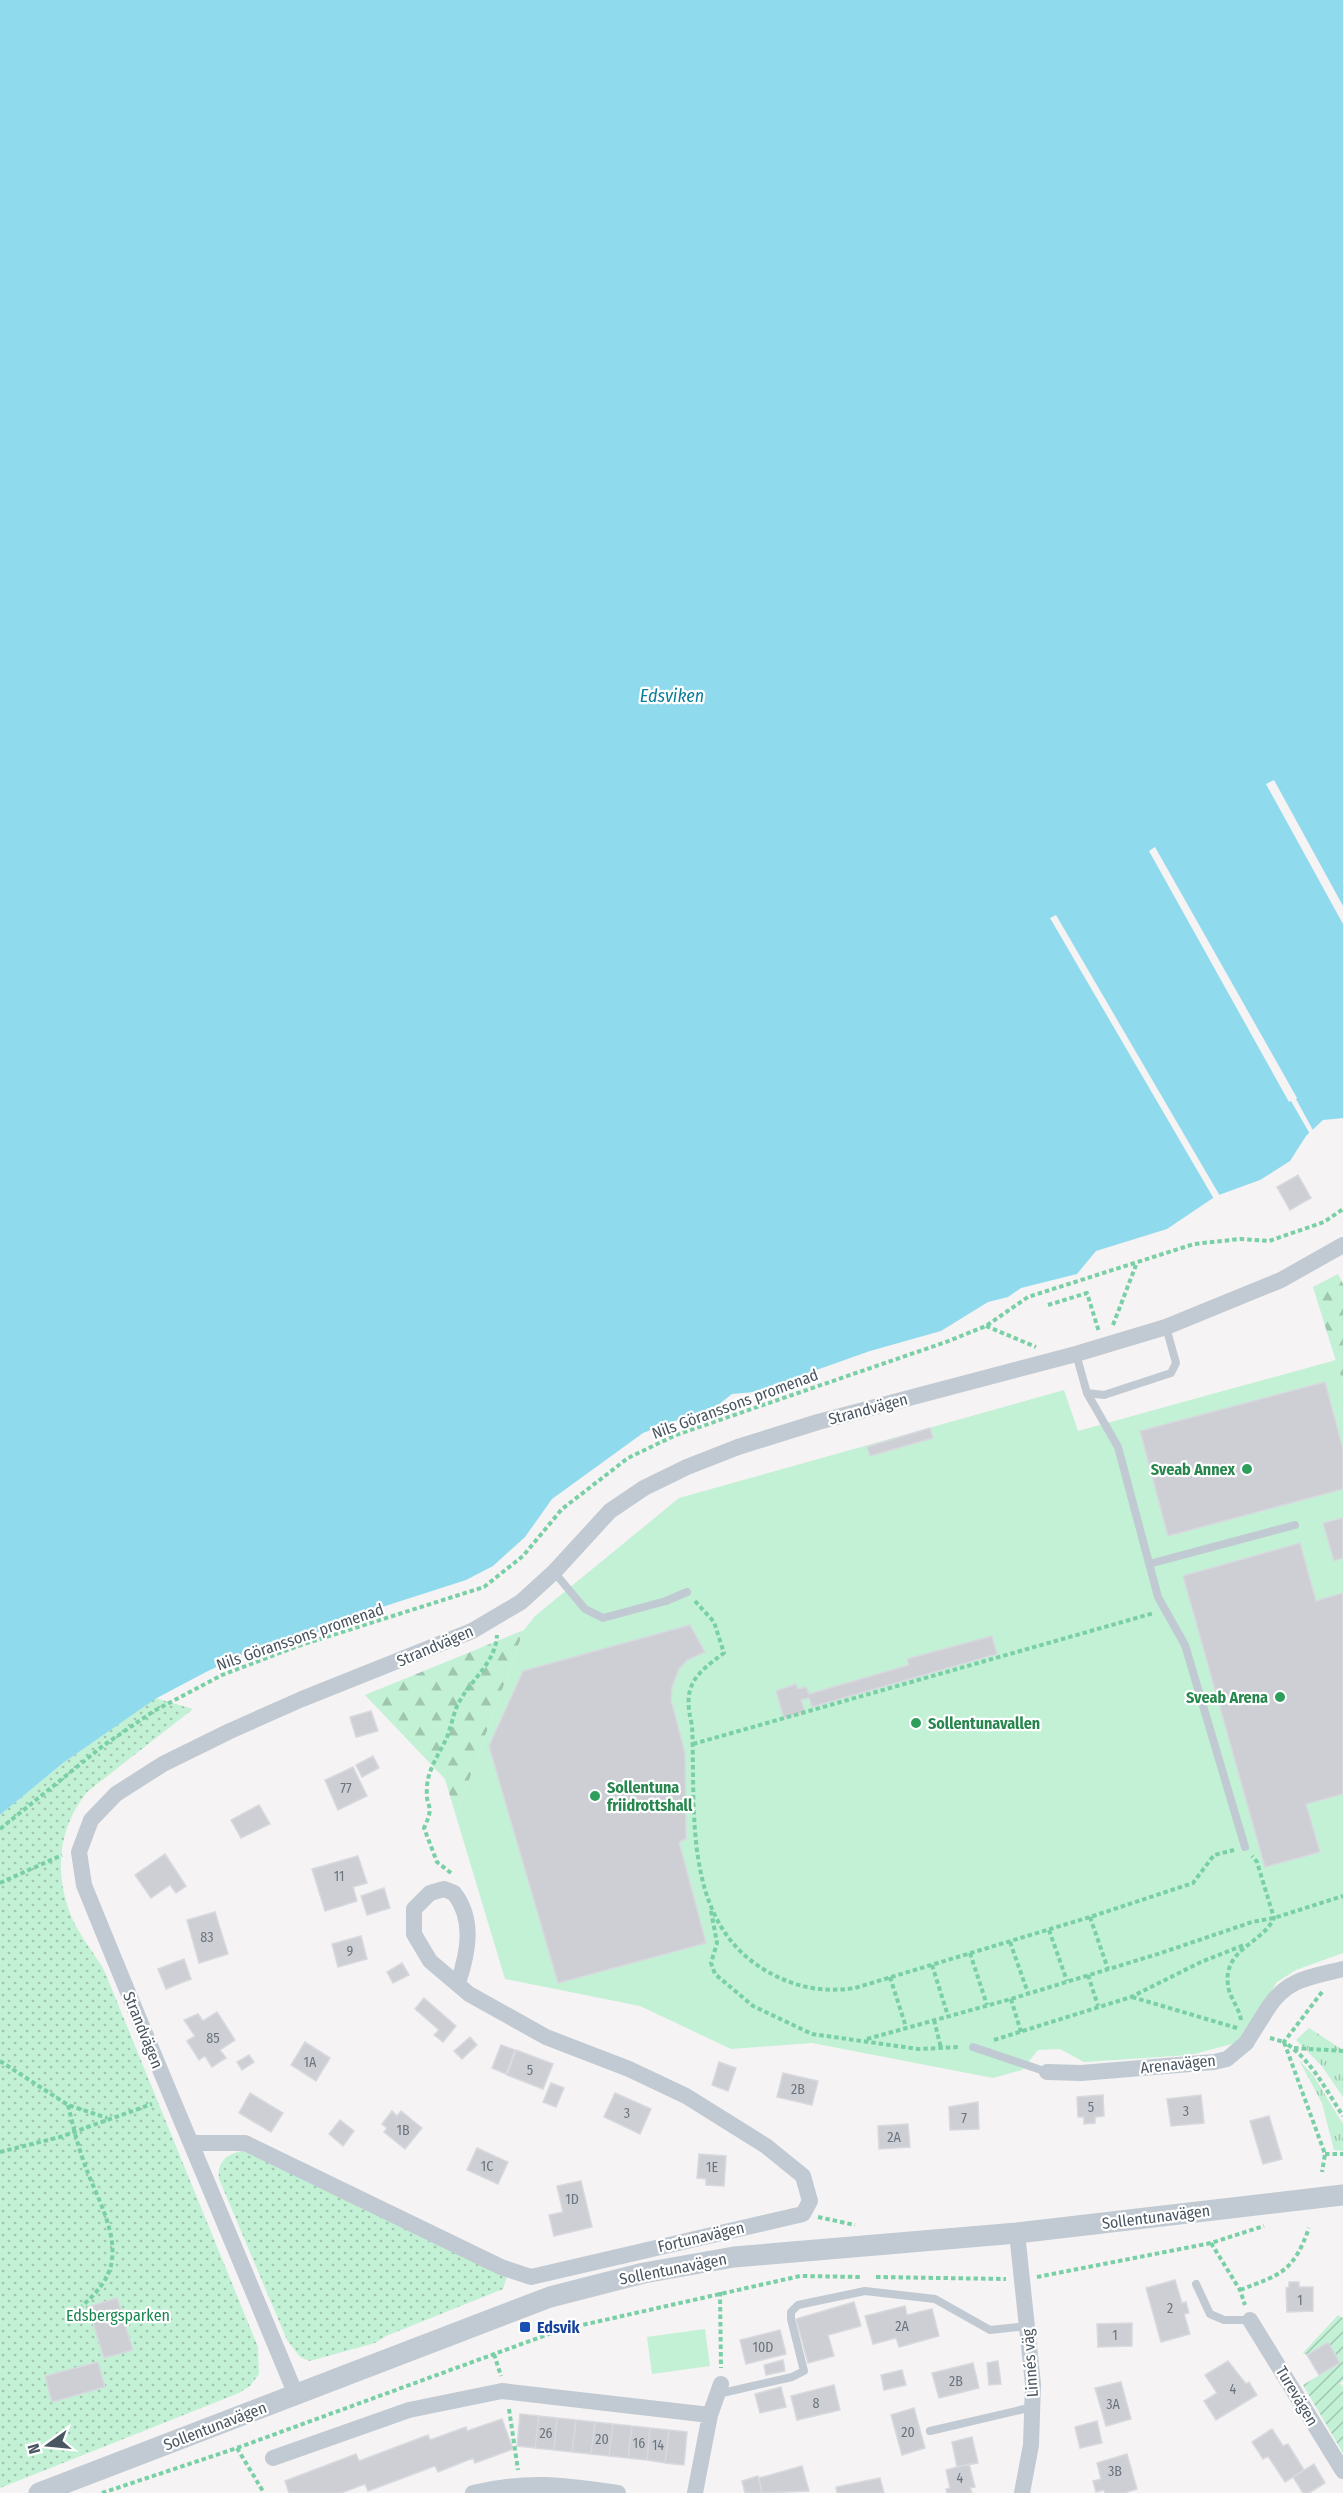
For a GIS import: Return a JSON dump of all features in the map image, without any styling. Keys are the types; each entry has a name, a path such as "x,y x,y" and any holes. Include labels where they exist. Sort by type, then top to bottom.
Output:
{"street":[{"name":"Strandvägen","path":"296,2395 192,2143 170,2098 84,1885 79,1852 91,1820 116,1794 163,1764 302,1699 472,1631 520,1602 554,1572 610,1511 644,1488 687,1467 738,1447 818,1422 1076,1354 1166,1327 1281,1280 1343,1245"},
{"path":"458,1983 468,1939 466,1918 458,1898 454,1893 444,1889 430,1893 418,1903 412,1916 414,1934 430,1961 469,1994 546,2037 629,2069 686,2096 766,2146 803,2176 810,2201 803,2214"},
{"name":"Arenavägen","path":"1047,2072 1081,2073 1227,2059 1276,1995 1291,1983 1343,1969"},
{"name":"Fortunavägen","path":"192,2143 245,2143 501,2267 531,2277 803,2214"},
{"name":"Sollentunavägen","path":"39,2493 550,2297 644,2273 734,2257 1017,2233 1343,2195"},
{"name":"Linnés väg","path":"1017,2233 1028,2326 1033,2407 1031,2445 1022,2493"},
{"name":"Turevägen","path":"1250,2320 1343,2471"},
{"path":"695,2493 710,2415 719,2389"},
{"path":"273,2458 409,2410 506,2391 710,2415"},
{"path":"473,2493 550,2483 618,2493"}],"lane":[{"path":"1087,1393 1104,1395 1171,1373 1176,1363 1166,1327"},
{"path":"1076,1354 1087,1393 1118,1447 1158,1597 1185,1645 1245,1847"},
{"path":"1149,1564 1295,1525"},
{"path":"554,1572 585,1609 603,1618 666,1601 687,1592"},
{"path":"973,2046 1047,2072"},
{"path":"1196,2284 1210,2314 1224,2320 1250,2320"},
{"path":"719,2389 792,2377 804,2371 790,2319 791,2312 798,2305 865,2291 935,2299 990,2330 1028,2326"},
{"path":"930,2431 1033,2407"}],"path":[{"name":"Nils Göranssons promenad","path":"0,1829 104,1745 154,1712 222,1675 298,1646 484,1587 523,1556 562,1509 628,1458 676,1434 946,1342 986,1326 1028,1297 1194,1244 1240,1239 1269,1241 1324,1222 1343,1209"},
{"path":"1048,1305 1087,1293 1100,1334 1112,1328 1136,1264"},
{"path":"986,1326 1039,1348"},
{"path":"687,1592 714,1622 724,1653 703,1669 690,1686 687,1704 692,1725 697,1859 711,1908 717,1943 711,1963 715,1974 753,2006 812,2034 918,2049 973,2046 1131,1997 1201,1962 1250,1942"},
{"path":"693,1744 1165,1609"},
{"path":"458,1898 452,1874 437,1862 424,1828 432,1811 426,1789 439,1749 446,1740 457,1706 469,1686 479,1678 485,1662 496,1648 498,1628"},
{"path":"711,1908 736,1946 752,1962 783,1981 805,1988 831,1991 855,1988 1010,1942 1193,1883 1214,1855 1245,1847"},
{"path":"0,1883 64,1854"},
{"path":"1244,2036 1239,2008 1228,1986 1227,1972 1237,1952 1269,1929 1274,1918 1257,1862"},
{"path":"864,2040 1011,1999 1252,1922 1274,1918 1343,1896"},
{"path":"1090,1917 1108,1969"},
{"path":"1049,1930 1067,1981"},
{"path":"1010,1942 1028,1993"},
{"path":"970,1953 987,2005"},
{"path":"932,1965 948,2016"},
{"path":"1088,1975 1098,2006"},
{"path":"890,1977 906,2027"},
{"path":"1324,1990 1284,2042 1294,2048 1316,2073 1343,2116"},
{"path":"1011,1999 1021,2032"},
{"path":"934,2020 940,2048"},
{"path":"1294,2048 1343,2051"},
{"path":"0,2061 68,2105 107,2118"},
{"path":"0,2152 75,2132 107,2118 152,2104"},
{"path":"68,2105 110,2233 112,2254 109,2273 82,2306"},
{"path":"1325,2154 1343,2154"},
{"path":"803,2214 859,2226"},
{"path":"102,2493 237,2448 560,2330 720,2292 800,2276 1021,2280 1211,2243 1265,2225"},
{"path":"1240,2290 1290,2267 1302,2248 1309,2228"},
{"path":"1211,2243 1240,2290 1250,2320"},
{"path":"719,2389 720,2292"},
{"path":"506,2391 521,2485"},
{"path":"237,2448 264,2493"}],"green space":[{"path":"1338,1274 1343,1284 1343,1384 1313,1287"},
{"name":"Sollentunavallen","path":"1336,1360 1343,1384 1343,1953 1296,1970 1277,1982 1240,2042 1190,2055 1084,2062 1060,2049 1038,2050 1022,2070 993,2078 812,2043 731,2049 640,2006 505,1979 456,1816 524,1630 535,1616 679,1498 1064,1390 1078,1431"},
{"path":"524,1630 456,1816 445,1779 365,1695"},
{"name":"Edsbergsparken","path":"155,1698 193,1709 87,1792 69,1821 64,1837 61,1869 63,1885 66,1902 75,1925 104,1970 258,2347 259,2374 250,2386 239,2393 0,2488 0,1815 63,1763"},
{"path":"1309,2028 1343,2050 1343,2097 1321,2065 1296,2040"},
{"path":"1299,2060 1313,2075 1343,2124 1343,2151 1334,2150 1322,2103"},
{"path":"241,2151 254,2154 507,2276 503,2289 386,2336 375,2343 310,2361 300,2357 287,2340 219,2179 219,2168 224,2160"},
{"path":"1338,2315 1343,2318 1343,2381 1340,2383 1343,2387 1343,2453 1303,2385 1340,2363 1328,2342 1307,2355 1303,2353"},
{"path":"705,2329 710,2366 652,2374 647,2337"}],"water":[{"name":"Edsviken","path":"0,0 1343,0 1343,1118 1323,1120 1306,1136 1290,1161 1260,1180 1216,1196 1167,1229 1096,1251 1077,1274 1021,1288 1008,1297 988,1302 941,1331 870,1351 754,1392 732,1394 718,1405 643,1433 552,1499 525,1537 493,1566 466,1580 376,1609 276,1649 248,1652 206,1672 155,1699 63,1763 0,1815"}],"pier":[{"path":"1274,780 1343,906 1343,924 1266,784"},
{"path":"1155,847 1314,1132 1310,1134 1291,1101 1289,1102 1149,851"},
{"path":"1056,915 1220,1196 1214,1199 1050,918"}],"building":[{"path":"1298,1175 1311,1198 1290,1210 1277,1187"},
{"name":"Sveab Annex","path":"1325,1382 1343,1449 1343,1489 1168,1536 1140,1431"},
{"path":"930,1428 933,1438 870,1456 867,1447"},
{"path":"1343,1518 1343,1558 1334,1561 1323,1523"},
{"name":"Sveab Arena","path":"1300,1543 1316,1601 1343,1593 1343,1794 1306,1804 1320,1852 1265,1867 1183,1576"},
{"name":"Sollentuna friidrottshall","path":"690,1625 705,1652 687,1660 679,1669 672,1687 671,1700 685,1753 686,1839 679,1842 706,1943 558,1983 489,1746 523,1671"},
{"path":"992,1636 997,1654 812,1707 809,1698 801,1700 805,1712 784,1718 776,1691 796,1684 798,1689 806,1687 809,1694 909,1665 907,1659"},
{"path":"371,1711 378,1731 356,1737 350,1717"},
{"path":"373,1756 379,1768 362,1777 356,1765"},
{"path":"353,1767 367,1796 338,1810 325,1780"},
{"path":"259,1805 270,1824 241,1838 231,1820"},
{"path":"165,1854 186,1886 176,1893 170,1885 151,1898 135,1875"},
{"path":"358,1856 367,1883 353,1887 357,1901 325,1911 312,1869"},
{"path":"384,1888 390,1908 367,1915 361,1896"},
{"path":"215,1912 228,1954 199,1963 187,1920"},
{"path":"361,1936 367,1959 338,1967 332,1944"},
{"path":"184,1959 191,1979 166,1989 158,1969"},
{"path":"402,1963 409,1975 393,1983 387,1972"},
{"path":"424,1998 456,2026 443,2042 434,2035 439,2030 415,2009"},
{"path":"217,2012 235,2040 220,2050 226,2058 212,2067 205,2056 199,2060 187,2041 195,2036 184,2020 198,2014 203,2021"},
{"path":"470,2037 477,2045 462,2059 454,2051"},
{"path":"305,2042 330,2058 316,2081 291,2065"},
{"path":"501,2045 515,2050 506,2074 492,2068"},
{"path":"516,2050 553,2064 543,2089 507,2075"},
{"path":"249,2055 254,2062 242,2070 237,2062"},
{"path":"719,2062 736,2068 728,2091 712,2085"},
{"path":"783,2073 818,2081 812,2105 777,2097"},
{"path":"551,2083 564,2088 556,2107 543,2102"},
{"path":"250,2093 283,2113 271,2132 239,2113"},
{"path":"615,2093 651,2109 640,2134 604,2117"},
{"path":"1103,2095 1104,2116 1095,2117 1095,2123 1084,2124 1084,2117 1078,2117 1077,2097"},
{"path":"1201,2095 1204,2123 1171,2126 1167,2099"},
{"path":"978,2102 979,2129 950,2130 949,2107"},
{"path":"392,2111 397,2116 401,2111 422,2128 405,2149 384,2132 387,2128 382,2124"},
{"path":"1269,2116 1282,2159 1263,2164 1250,2121"},
{"path":"340,2120 354,2131 343,2146 329,2134"},
{"path":"908,2124 910,2147 879,2149 878,2126"},
{"path":"477,2148 508,2162 498,2184 467,2170"},
{"path":"699,2154 726,2156 724,2186 706,2185 706,2179 697,2178"},
{"path":"581,2181 592,2227 554,2236 549,2215 563,2212 557,2186"},
{"path":"1175,2280 1182,2303 1186,2302 1189,2313 1184,2314 1190,2334 1161,2342 1146,2288"},
{"path":"1289,2282 1299,2282 1299,2287 1313,2287 1313,2311 1287,2312 1286,2288 1289,2287"},
{"path":"117,2298 133,2350 104,2358 88,2307"},
{"path":"854,2302 861,2326 828,2335 834,2356 808,2363 796,2319"},
{"path":"905,2306 907,2315 932,2309 939,2336 899,2347 896,2338 873,2344 865,2316"},
{"path":"1132,2323 1132,2346 1098,2347 1097,2324"},
{"path":"780,2330 786,2354 746,2364 740,2340"},
{"path":"1328,2342 1340,2363 1319,2375 1307,2355"},
{"path":"783,2360 785,2371 766,2375 764,2365"},
{"path":"998,2361 1001,2384 989,2385 987,2363"},
{"path":"1228,2361 1246,2384 1249,2382 1257,2395 1216,2420 1204,2401 1217,2393 1205,2375"},
{"path":"98,2362 105,2387 52,2402 45,2376"},
{"path":"973,2363 979,2388 939,2398 932,2373"},
{"path":"902,2370 906,2385 884,2390 881,2375"},
{"path":"1121,2382 1131,2419 1106,2426 1095,2388"},
{"path":"834,2385 840,2410 797,2420 791,2396"},
{"path":"781,2387 786,2407 760,2413 755,2394"},
{"path":"914,2408 925,2448 902,2455 891,2415"},
{"path":"520,2414 539,2416 535,2448 517,2446"},
{"path":"539,2416 557,2418 554,2450 535,2448"},
{"path":"557,2418 576,2420 572,2452 554,2450"},
{"path":"502,2419 513,2449 475,2463 473,2458 438,2472 435,2466 368,2491 365,2484 341,2493 289,2493 285,2481 356,2454 359,2461 428,2435 430,2440 466,2427 467,2431"},
{"path":"576,2420 595,2422 591,2454 572,2452"},
{"path":"1097,2421 1102,2443 1080,2448 1075,2427"},
{"path":"595,2422 613,2424 609,2456 591,2454"},
{"path":"613,2424 632,2426 628,2458 609,2456"},
{"path":"632,2426 650,2428 647,2460 628,2458"},
{"path":"650,2428 669,2430 665,2463 647,2460"},
{"path":"1272,2429 1283,2446 1288,2444 1304,2470 1285,2482 1268,2456 1263,2459 1252,2442"},
{"path":"669,2430 687,2432 684,2465 665,2463"},
{"path":"972,2437 978,2463 957,2467 952,2442"},
{"path":"1127,2454 1137,2489 1124,2493 1105,2493 1104,2490 1096,2492 1093,2481 1101,2479 1097,2463"},
{"path":"969,2464 975,2487 970,2488 972,2493 947,2493 946,2489 950,2488 946,2470"},
{"path":"1314,2464 1325,2483 1309,2493 1303,2493 1293,2477"},
{"path":"802,2466 809,2491 762,2493 759,2478"},
{"path":"758,2476 762,2493 745,2493 742,2481"},
{"path":"880,2478 884,2493 837,2493 836,2487"}],"place":[{"name":"Sveab Annex","path":"1247,1469"},
{"name":"Sveab Arena","path":"1280,1697"},
{"name":"Sollentunavallen","path":"916,1723"},
{"name":"Sollentuna friidrottshall","path":"595,1796"},
{"name":"Edsvik","path":"525,2327"}]}
